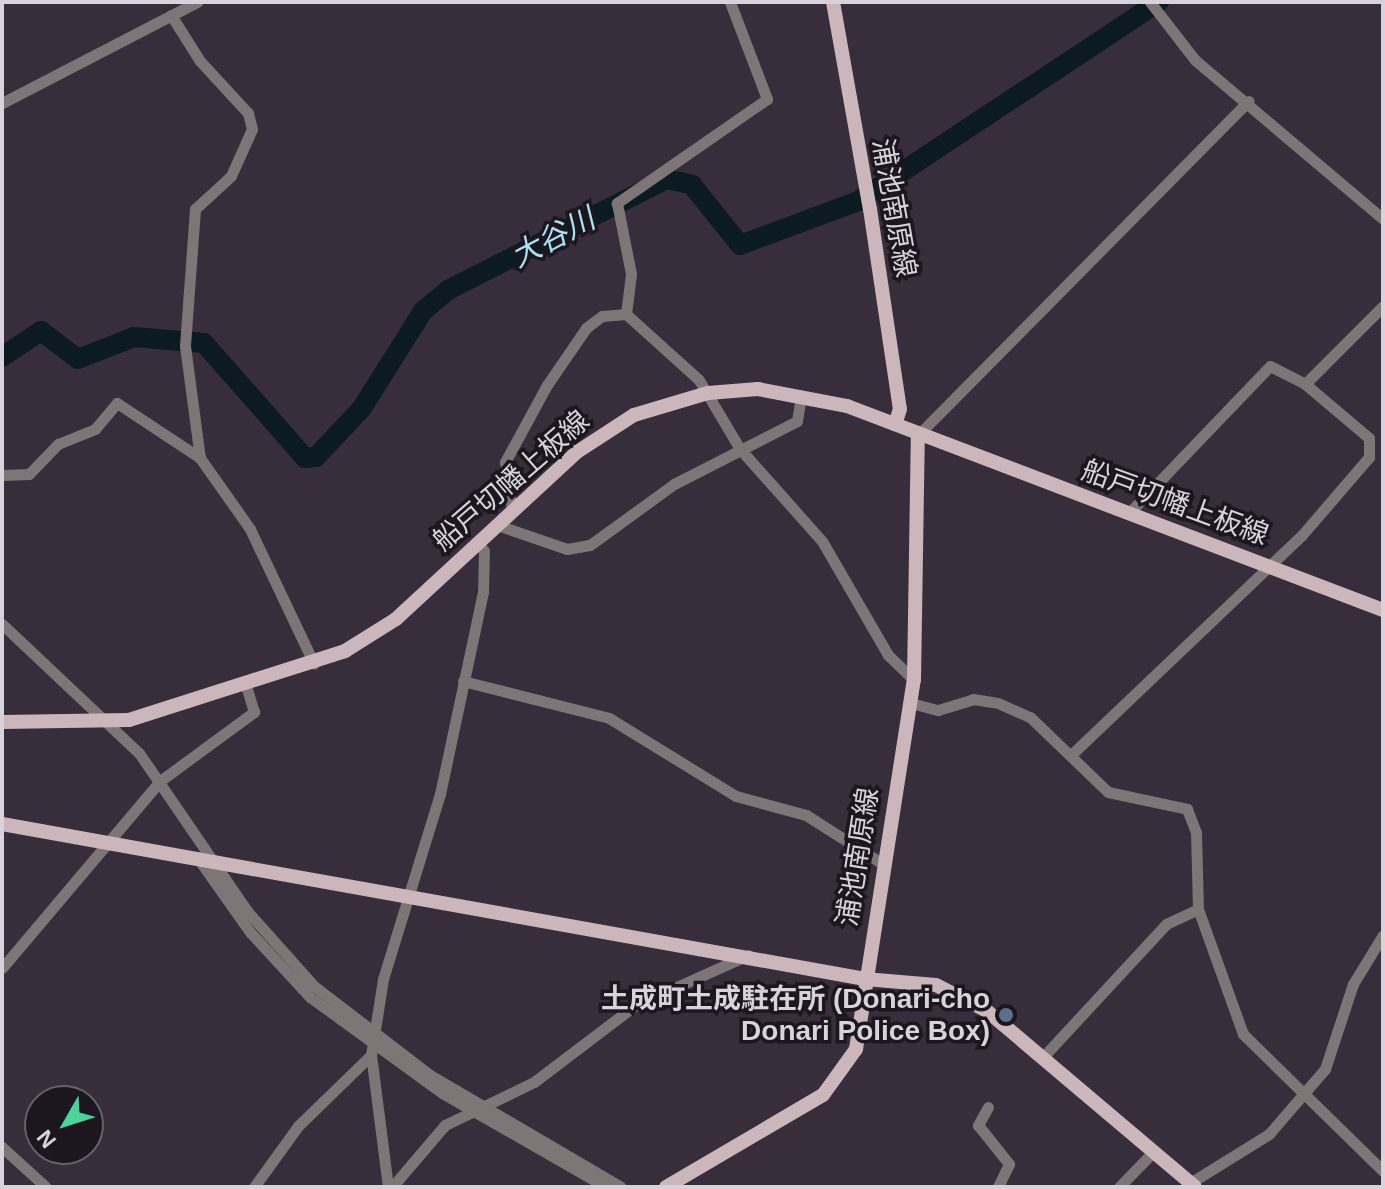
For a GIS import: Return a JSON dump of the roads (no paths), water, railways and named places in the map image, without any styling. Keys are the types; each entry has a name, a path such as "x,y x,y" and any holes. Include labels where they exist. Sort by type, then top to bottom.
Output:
{"main road":[{"name":"浦池南原線","path":"833,2 870,209 900,409 895,424"},
{"name":"船戸切幡上板線","path":"2,722 107,723 314,664 396,619 512,511 606,431 708,393 801,395 895,424 1383,610"},
{"name":"浦池南原線","path":"666,1187 838,1079 856,1049 914,680 918,435"},
{"path":"2,824 749,954 865,979 964,993 1192,1185"}],"street":[{"path":"2,103 197,2"},
{"path":"626,314 631,274 617,203 767,99 734,4"},
{"path":"1152,7 1195,60 1248,101 1383,219"},
{"path":"171,15 200,61 248,113 252,129 231,176 195,209 185,343 200,458"},
{"path":"918,435 1248,101"},
{"path":"1305,384 1383,306"},
{"path":"512,511 505,462 547,385 586,328 602,316 626,314 708,393 740,449 822,541 888,655 914,680"},
{"path":"1072,754 1271,566 1369,457 1369,438 1305,384 1270,366 1128,514"},
{"path":"497,525 567,549 590,545 674,484 797,421 801,395"},
{"path":"2,475 29,474 58,444 95,429 117,403 200,458 250,529 314,664"},
{"path":"390,1187 374,1043 483,592 484,551 478,543"},
{"path":"2,624 107,723 158,784 205,858 297,970 374,1043 606,1187"},
{"path":"463,681 609,718 736,796 806,815 883,864"},
{"path":"2,968 158,784 254,712 246,685"},
{"path":"911,703 938,710 973,699 998,703 1030,717 1072,754 1108,792 1187,809 1196,833 1198,909 1243,1034 1383,1171"},
{"path":"1043,1057 1166,924 1198,909"},
{"path":"1192,1185 1269,1134 1303,1094 1337,1047 1353,984 1383,935"},
{"path":"390,1187 445,1125 534,1082 634,1006 749,954"},
{"path":"254,1187 298,1126 374,1043"},
{"path":"988,1107 978,1125 1009,1164 1001,1186"},
{"path":"478,1109 621,1187"},
{"path":"2,1147 46,1187"},
{"path":"1119,1187 1153,1152"}],"waterway":[{"name":"大谷川","path":"2,357 41,331 78,359 134,337 204,343 305,458 316,457 362,408 423,311 448,290 667,179 692,185 740,245 858,201 1159,2"}],"place":[{"name":"土成町土成駐在所 (Donari-cho Donari Police Box)","path":"1006,1015"}]}
